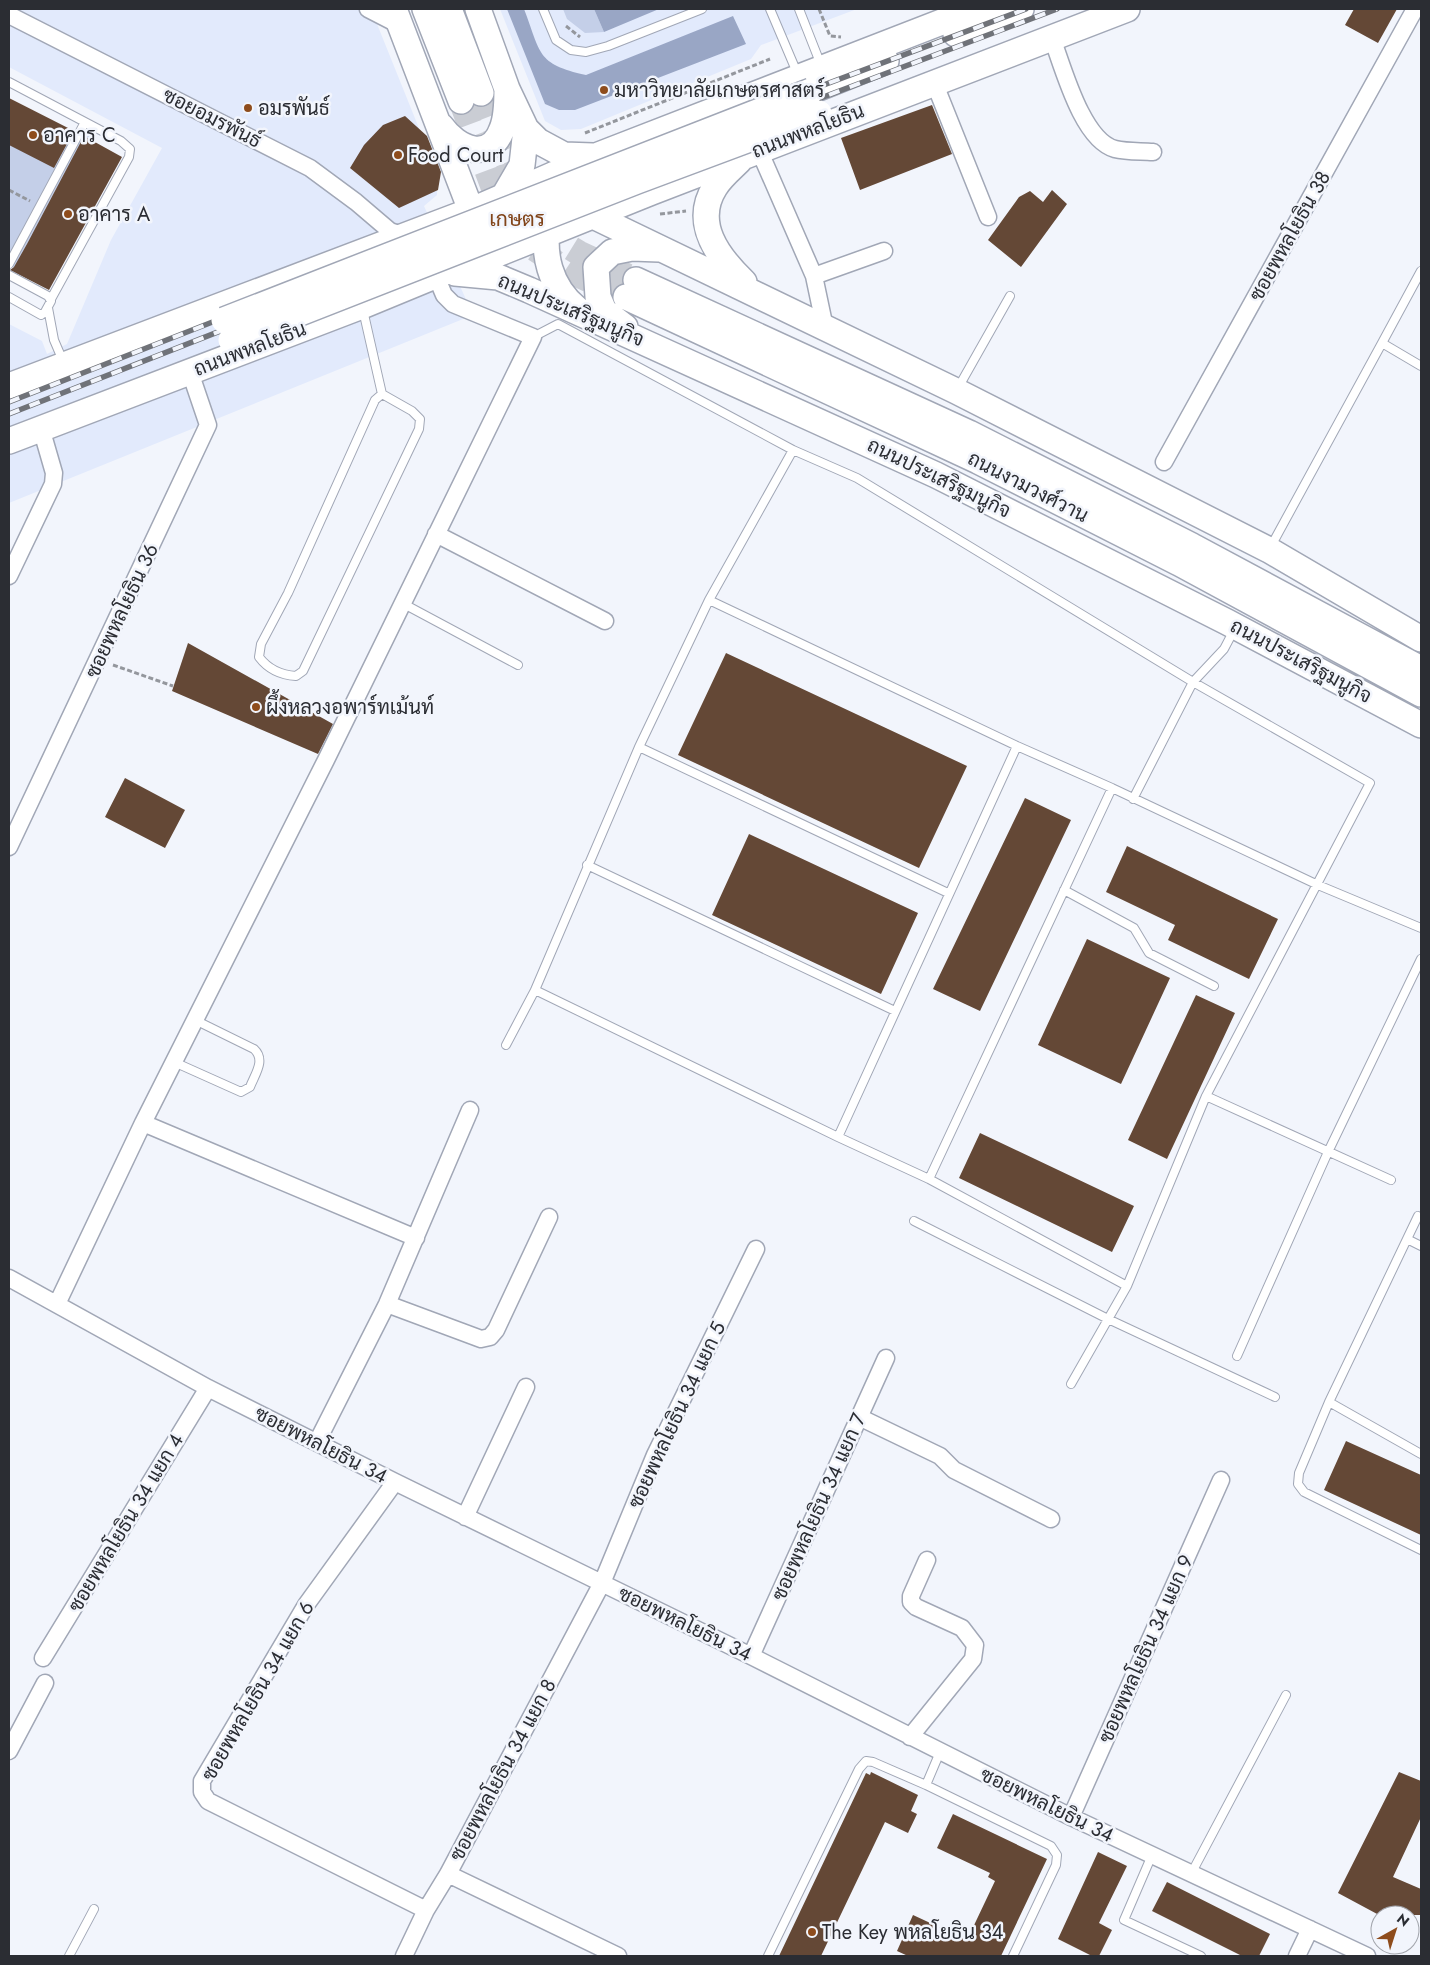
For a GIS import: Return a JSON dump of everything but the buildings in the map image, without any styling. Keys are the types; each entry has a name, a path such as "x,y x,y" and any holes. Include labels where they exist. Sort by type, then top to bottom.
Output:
{"main road":[{"path":"426,9 471,97 448,9"},
{"path":"478,9 507,89 526,130 538,141 564,154 586,160 553,204 549,223 549,267 554,281 565,299 585,315"},
{"name":"ถนนพหลโยธิน","path":"810,93 822,67 975,9"},
{"name":"ถนนพหลโยธิน","path":"9,427 228,330 1021,9"},
{"name":"ถนนพหลโยธิน","path":"9,386 344,258 405,236 486,213 586,160 721,107 810,93 1089,9"},
{"name":"ถนนพหลโยธิน","path":"9,441 362,306 439,274 490,257 549,223 595,215 934,82 1128,9"},
{"path":"397,17 436,118 486,213 490,257 531,282 550,300"},
{"path":"436,118 456,143 476,149 487,147 495,141 502,130 507,89"},
{"path":"721,107 698,126 695,133 695,142 702,152 714,159 751,154"},
{"path":"439,274 522,165 526,130"},
{"path":"751,154 715,186 706,209 712,244 725,263 760,297"},
{"path":"486,213 549,223"},
{"path":"595,215 956,391 1269,550 1421,639"},
{"path":"640,339 604,311 598,297 596,267 612,252 632,248 663,249"},
{"path":"344,258 362,306"},
{"name":"ถนนประเสริฐมนูกิจ","path":"439,274 498,277 640,339 936,475 1236,627 1421,724"},
{"name":"ถนนงามวงศ์วาน","path":"1421,669 1192,546 978,438 631,289 1179,563 1421,694"},
{"name":"ถนนพหลโยธิน","path":"9,401 228,330"}],"street":[{"path":"368,9 397,17"},
{"name":"ซอยพหลโยธิน 38","path":"1164,462 1414,9"},
{"name":"ซอยอมรพันธ์","path":"9,15 310,168 356,202 390,231 405,236"},
{"path":"1052,38 1078,108 1090,128 1104,144 1115,149 1153,152"},
{"path":"934,82 988,217"},
{"path":"751,154 814,276 825,328"},
{"path":"814,276 884,252"},
{"path":"57,1304 173,1062 326,760 533,337 453,304 444,295 439,274"},
{"name":"ซอยพหลโยธิน 36","path":"9,847 99,660 208,425 190,372"},
{"path":"9,576 53,484 54,473 41,428"},
{"path":"436,534 605,621"},
{"path":"317,1442 387,1304 470,1110"},
{"path":"143,1123 416,1238"},
{"path":"387,1304 481,1339 490,1337 496,1330 549,1217"},
{"name":"ซอยพหลโยธิน 34 แยก 5","path":"602,1583 655,1455 756,1249"},
{"name":"ซอยพหลโยธิน 34","path":"9,1278 208,1388 395,1482 751,1656 1071,1817 1310,1929 1348,1952 1368,1956"},
{"name":"ซอยพหลโยธิน 34 แยก 7","path":"751,1656 886,1358"},
{"path":"465,1516 526,1387"},
{"name":"ซอยพหลโยธิน 34 แยก 4","path":"44,1658 208,1388"},
{"path":"859,1417 940,1456 954,1470 1051,1518"},
{"name":"ซอยพหลโยธิน 34 แยก 9","path":"1071,1817 1221,1480"},
{"name":"ซอยพหลโยธิน 34 แยก 6","path":"395,1482 306,1605 202,1781 202,1792 208,1801 426,1910"},
{"path":"910,1736 973,1659 975,1645 962,1628 916,1607 911,1602 911,1596 927,1560"},
{"name":"ซอยพหลโยธิน 34 แยก 8","path":"404,1956 426,1910 448,1874 602,1583"},
{"path":"9,1751 45,1683"},
{"path":"448,1874 618,1956"},
{"path":"1297,1956 1310,1929"}],"lane":[{"path":"543,9 556,40 571,50 586,52 608,46 702,9"},
{"path":"770,9 810,93"},
{"path":"799,9 822,67"},
{"path":"9,82 125,144 130,152 51,299 48,308 42,315 9,297"},
{"path":"9,264 85,122"},
{"path":"1269,550 1277,531 1421,271"},
{"path":"9,275 51,299"},
{"path":"956,391 1010,296"},
{"path":"362,306 382,394 412,411 420,419 419,429 303,671 296,676 286,675 266,666 259,657 262,644 288,593 375,400 382,394"},
{"path":"48,308 54,340 65,365"},
{"path":"533,337 558,324 794,450 857,478 1193,682 1370,783 1206,1096 1127,1286 1071,1384"},
{"path":"1382,343 1421,366"},
{"path":"506,1045 535,990 639,747 709,600 794,450"},
{"path":"709,600 1017,746 1112,788 1318,885 1421,928"},
{"path":"402,603 518,665"},
{"path":"1133,799 1193,682 1224,649 1236,627"},
{"path":"838,1137 948,893 1017,746"},
{"path":"639,747 948,893"},
{"path":"929,1179 1112,788"},
{"path":"587,865 895,1011"},
{"path":"1064,890 1134,928 1149,953 1214,986"},
{"path":"1237,1356 1328,1152 1421,959"},
{"path":"535,990 929,1179 1127,1286"},
{"path":"173,1062 241,1092 250,1087 261,1059 259,1054 254,1049 195,1020"},
{"path":"1206,1096 1391,1180"},
{"path":"1418,1216 1329,1402 1299,1474 1298,1484 1304,1492 1421,1550"},
{"path":"914,1222 1108,1319 1275,1397"},
{"path":"1407,1239 1421,1246"},
{"path":"1329,1402 1421,1454"},
{"path":"1191,1874 1286,1695"},
{"path":"926,1785 940,1752"},
{"path":"768,1956 860,1769 866,1761 873,1762 926,1785 1051,1846 1057,1855 1056,1865 1013,1956"},
{"path":"1152,1855 1124,1920 1201,1956"},
{"path":"69,1956 94,1909"}],"path":[{"path":"819,9 830,36"},
{"path":"565,25 572,33 586,38"},
{"path":"582,134 770,59"},
{"path":"9,190 40,206"},
{"path":"654,214 695,210"},
{"path":"99,660 173,686"}],"shaded area":[{"path":"9,9 371,9 437,173 437,195 424,206 473,315 9,503 9,324 42,341 47,354 67,344 111,240 162,148 9,67"},
{"name":"มหาวิทยาลัยเกษตรศาสตร์","path":"500,9 857,9 761,45 751,59 581,129 561,130 545,121"},
{"path":"507,9 524,9 538,46 549,61 570,71 586,75 733,16 746,44 575,110 559,110 545,104"},
{"path":"563,9 594,9 604,32 585,33 567,19"},
{"path":"594,9 659,9 604,32"},
{"path":"55,126 94,137 25,274 9,265 9,136 43,151"}],"tunnel":[{"path":"481,93 526,209 553,237 579,253 636,280"},
{"path":"461,101 505,219"},
{"path":"535,249 567,270 626,297"}],"railway":[{"path":"9,402 645,152 1026,9"},
{"path":"9,414 656,160 1057,9"}],"place":[{"name":"มหาวิทยาลัยเกษตรศาสตร์","path":"604,90"},
{"name":"อมรพันธ์","path":"248,108"},
{"name":"อาคาร C","path":"33,135"},
{"name":"Food Court","path":"398,155"},
{"name":"อาคาร A","path":"68,214"},
{"name":"ผึ้งหลวงอพาร์ทเม้นท์","path":"256,707"},
{"name":"The Key พหลโยธิน 34","path":"812,1932"}],"district":[{"name":"เกษตร","path":"517,219"}]}
